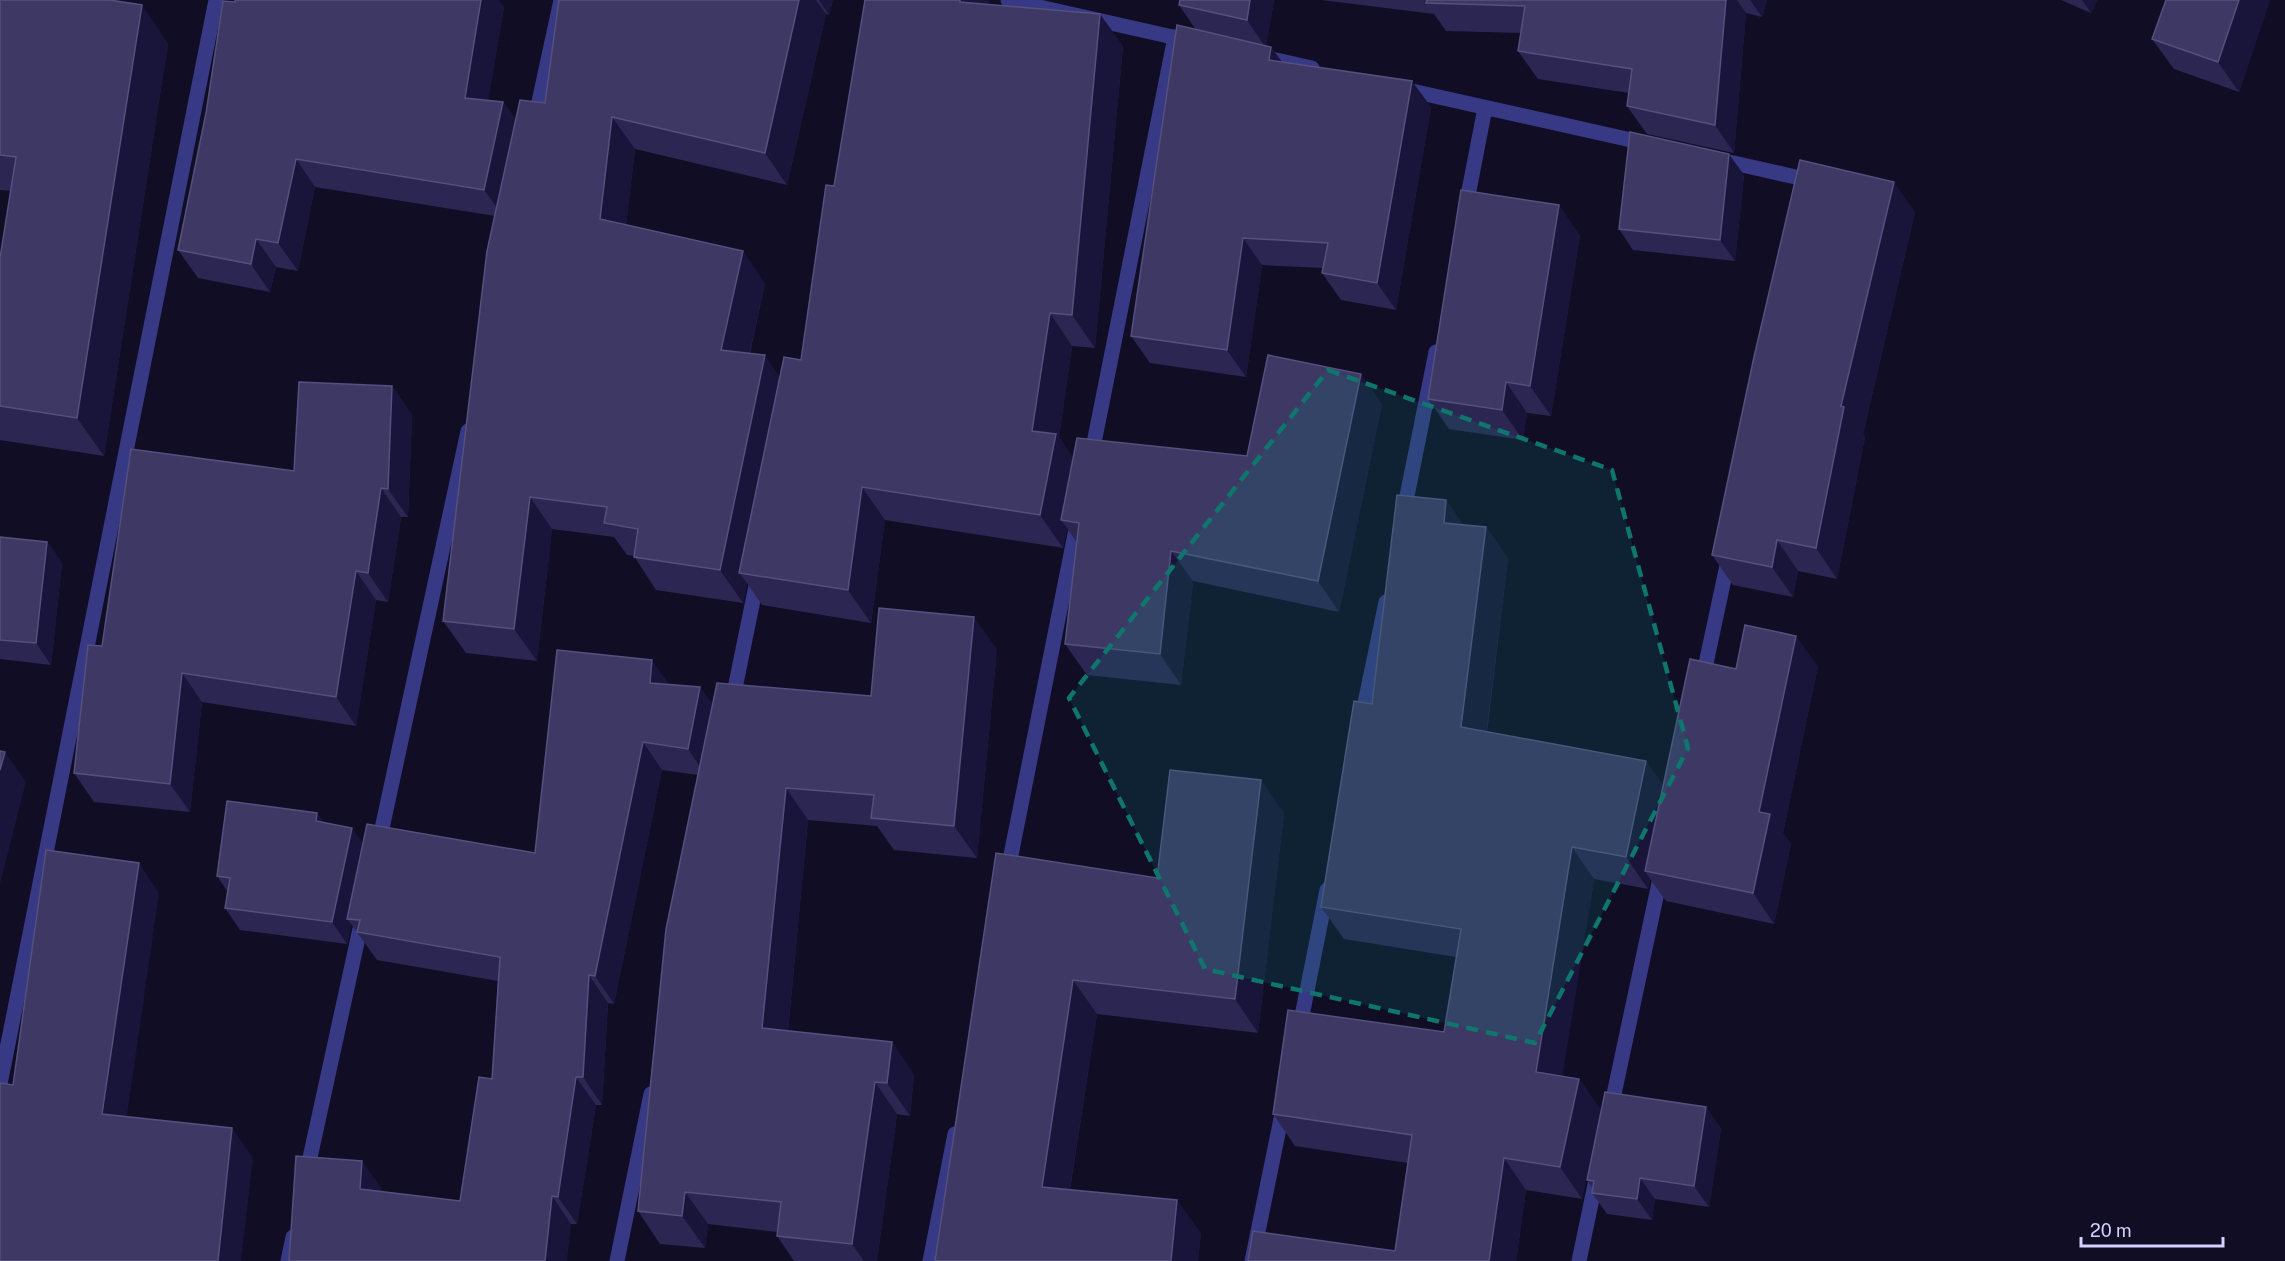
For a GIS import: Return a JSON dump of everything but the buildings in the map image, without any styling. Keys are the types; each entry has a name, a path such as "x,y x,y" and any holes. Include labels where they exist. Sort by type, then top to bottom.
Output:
{"street":[{"path":"0,1084 216,0"},
{"path":"531,140 561,0"},
{"path":"1008,0 1209,45"},
{"path":"1089,468 1175,37"},
{"path":"1244,53 1324,71"},
{"path":"1393,87 1659,146"},
{"path":"1462,224 1485,108"},
{"path":"1705,157 1809,180 1804,203"},
{"path":"1401,527 1438,341"},
{"path":"374,864 470,420"},
{"path":"1004,888 1082,503"},
{"path":"1698,703 1732,540"},
{"path":"728,724 761,560"},
{"path":"1358,737 1389,585"},
{"path":"1606,1133 1665,854"},
{"path":"1295,1051 1330,877"},
{"path":"303,1191 366,899"},
{"path":"617,1261 655,1074"},
{"path":"1252,1261 1288,1086"},
{"path":"930,1261 958,1121"},
{"path":"1579,1261 1601,1156"},
{"path":"288,1261 296,1226"}],"highlighted area":[{"path":"1328,370 1612,470 1688,748 1535,1043 1205,969 1069,698"}]}
